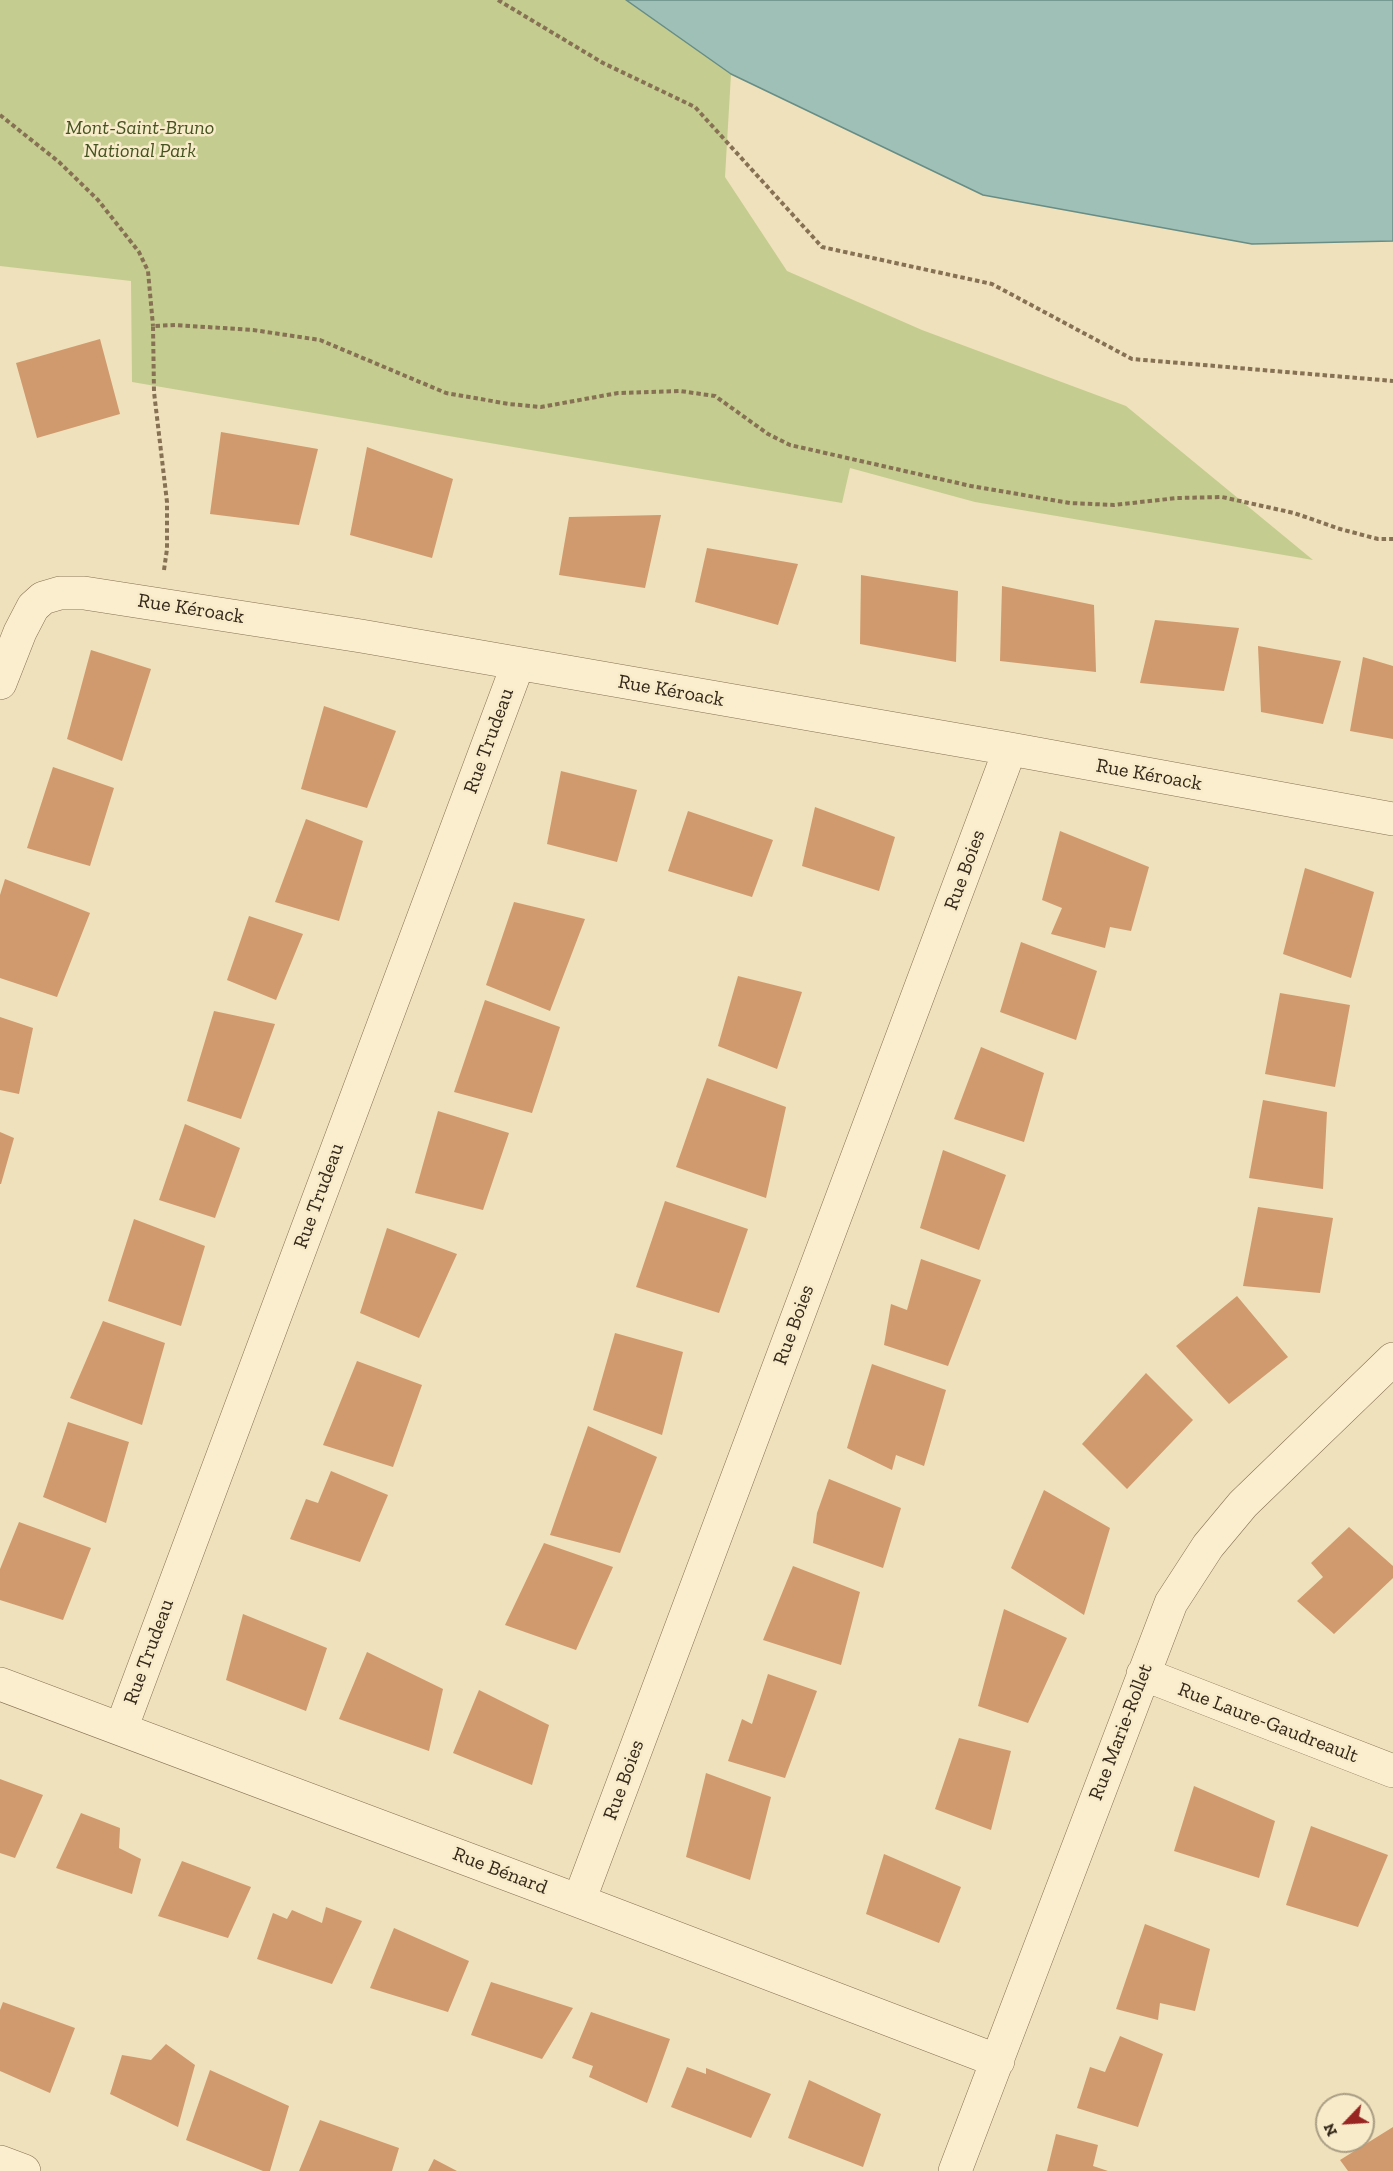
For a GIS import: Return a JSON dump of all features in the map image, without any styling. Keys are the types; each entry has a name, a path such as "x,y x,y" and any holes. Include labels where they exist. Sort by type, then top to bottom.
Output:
{"street":[{"name":"Rue Kéroack","path":"0,683 28,613 43,598 60,592 84,593 361,636 1010,749 1393,819"},
{"name":"Rue Trudeau","path":"121,1729 518,664"},
{"name":"Rue Boies","path":"579,1901 1010,749"},
{"name":"Rue Marie-Rollet","path":"955,2171 1171,1603 1208,1546 1243,1504 1393,1359"},
{"name":"Rue Laure-Gaudreault","path":"1143,1674 1393,1771"},
{"name":"Rue Bénard","path":"0,1684 998,2061"},
{"path":"0,2162 24,2171"}],"path":[{"path":"498,0 603,63 694,107 822,247 992,284 1131,359 1393,381"},
{"path":"0,115 59,162 98,200 139,252 148,271 153,326 154,392 167,502 167,549 158,604"},
{"path":"153,326 175,325 252,330 320,340 446,393 509,404 541,407 618,393 680,391 715,396 768,434 790,445 972,486 1081,504 1114,505 1177,498 1221,497 1294,513 1378,539 1393,539"}],"green space":[{"name":"Mont-Saint-Bruno National Park","path":"0,0 626,0 731,74 725,177 787,271 922,330 1126,406 1313,560 975,502 850,468 842,503 132,382 131,281 0,266"}],"water":[{"path":"626,0 1393,0 1393,241 1252,244 983,195 731,74"}],"building":[{"path":"100,339 120,414 37,438 16,363"},
{"path":"221,432 318,449 299,525 210,514"},
{"path":"367,447 453,479 432,558 350,535"},
{"path":"661,515 645,588 559,575 569,517"},
{"path":"707,548 798,564 778,625 695,602"},
{"path":"861,575 958,591 956,662 860,644"},
{"path":"1002,586 1094,605 1096,672 1000,661"},
{"path":"1155,620 1239,628 1224,691 1140,683"},
{"path":"1258,646 1341,661 1323,724 1261,712"},
{"path":"91,650 151,669 122,761 67,739"},
{"path":"1363,657 1393,666 1393,739 1350,731"},
{"path":"324,706 396,731 367,808 301,789"},
{"path":"53,767 114,788 90,866 27,848"},
{"path":"561,771 637,790 617,862 547,844"},
{"path":"815,807 895,837 879,891 802,866"},
{"path":"688,811 773,840 752,897 668,871"},
{"path":"306,819 363,841 339,921 275,902"},
{"path":"1060,831 1149,867 1131,931 1110,927 1105,948 1051,934 1062,908 1042,900"},
{"path":"1305,868 1374,892 1351,978 1283,954"},
{"path":"5,879 90,913 57,997 0,978 0,895"},
{"path":"514,902 585,919 550,1011 486,985"},
{"path":"249,916 303,934 276,1000 227,980"},
{"path":"1021,942 1097,971 1076,1040 1000,1012"},
{"path":"738,976 802,992 777,1069 718,1046"},
{"path":"1280,993 1350,1005 1335,1087 1265,1074"},
{"path":"485,1000 560,1027 532,1113 454,1092"},
{"path":"214,1011 275,1024 241,1119 187,1101"},
{"path":"0,1017 33,1028 19,1094 0,1090"},
{"path":"981,1047 1044,1073 1024,1142 954,1119"},
{"path":"707,1078 786,1107 766,1198 676,1167"},
{"path":"1263,1100 1327,1112 1323,1189 1249,1178"},
{"path":"438,1111 509,1133 483,1210 415,1193"},
{"path":"185,1124 240,1148 215,1218 159,1200"},
{"path":"0,1132 14,1138 1,1184 0,1184"},
{"path":"943,1150 1006,1175 979,1250 920,1228"},
{"path":"665,1201 748,1229 719,1313 636,1287"},
{"path":"1258,1207 1333,1218 1320,1293 1243,1286"},
{"path":"134,1219 205,1246 181,1326 108,1301"},
{"path":"387,1228 457,1254 419,1338 360,1313"},
{"path":"921,1259 981,1280 948,1366 884,1345 891,1304 907,1310"},
{"path":"1237,1296 1288,1357 1229,1404 1176,1346"},
{"path":"103,1321 165,1343 142,1425 70,1398"},
{"path":"615,1333 683,1352 662,1435 593,1410"},
{"path":"357,1361 422,1385 393,1467 323,1445"},
{"path":"872,1364 946,1390 924,1466 896,1455 892,1470 847,1448"},
{"path":"1146,1373 1193,1420 1127,1489 1082,1444"},
{"path":"68,1422 129,1442 106,1523 43,1497"},
{"path":"588,1426 657,1457 620,1553 550,1535"},
{"path":"331,1471 388,1495 360,1562 290,1539 306,1499 318,1503"},
{"path":"829,1479 901,1508 883,1568 813,1543 817,1513"},
{"path":"1044,1490 1110,1528 1084,1615 1011,1568"},
{"path":"19,1522 91,1548 63,1620 0,1600 0,1569"},
{"path":"1349,1527 1393,1566 1393,1578 1334,1634 1297,1601 1323,1577 1311,1563"},
{"path":"544,1543 613,1567 576,1650 505,1625"},
{"path":"793,1566 860,1592 841,1665 763,1640"},
{"path":"1004,1609 1067,1638 1028,1723 978,1706"},
{"path":"243,1614 327,1648 306,1711 226,1680"},
{"path":"367,1652 443,1689 429,1751 339,1719"},
{"path":"768,1674 817,1691 785,1778 728,1761 742,1719 752,1724"},
{"path":"479,1690 549,1725 532,1785 453,1753"},
{"path":"959,1738 1011,1751 991,1830 935,1809"},
{"path":"706,1773 771,1797 750,1880 686,1857"},
{"path":"0,1779 43,1795 15,1858 0,1853"},
{"path":"1194,1786 1275,1821 1259,1878 1174,1851"},
{"path":"81,1813 120,1828 119,1848 141,1859 132,1894 56,1868"},
{"path":"1311,1826 1388,1855 1358,1927 1286,1905"},
{"path":"884,1854 961,1887 939,1943 866,1914"},
{"path":"182,1861 251,1887 228,1938 158,1916"},
{"path":"326,1907 362,1921 332,1984 257,1959 273,1913 287,1919 292,1910 322,1923"},
{"path":"1145,1924 1210,1949 1195,2011 1160,2003 1158,2020 1116,2009"},
{"path":"394,1928 469,1961 448,2012 370,1988"},
{"path":"491,1982 573,2008 542,2059 471,2035"},
{"path":"3,2002 75,2028 50,2093 0,2071 0,2010"},
{"path":"591,2012 670,2039 647,2103 589,2077 593,2066 572,2058"},
{"path":"1120,2036 1163,2054 1138,2127 1077,2108 1090,2067 1105,2072"},
{"path":"166,2044 195,2065 178,2127 110,2094 122,2055 151,2060"},
{"path":"687,2067 706,2074 706,2068 771,2094 751,2138 671,2107"},
{"path":"210,2070 289,2106 270,2171 263,2171 186,2140"},
{"path":"809,2080 881,2114 863,2167 788,2138"},
{"path":"320,2120 399,2148 392,2171 299,2171"},
{"path":"1393,2127 1393,2171 1348,2171 1340,2160 1351,2153 1375,2153 1375,2138"},
{"path":"1056,2134 1098,2145 1093,2166 1108,2171 1047,2171"},
{"path":"434,2159 457,2171 428,2171"}]}
